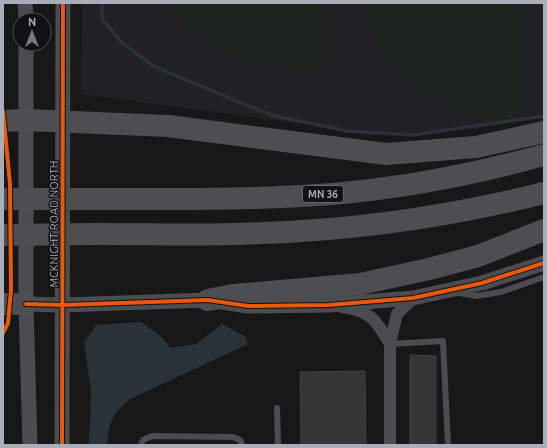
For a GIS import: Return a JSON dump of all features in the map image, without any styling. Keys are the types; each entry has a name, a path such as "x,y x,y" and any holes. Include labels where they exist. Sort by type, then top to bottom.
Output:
{"highway":[{"path":"3,121 27,120 168,126 386,154 476,147 544,132"},
{"name":"MN 36","path":"3,199 258,198 348,192 418,183 544,156"},
{"path":"3,235 261,234 344,228 426,218 513,201 544,193"},
{"path":"208,300 233,295 360,284 430,269 478,256 544,230"},
{"path":"3,304 26,304"}],"street":[{"name":"MCKNIGHT ROAD NORTH","path":"62,445 63,3"},
{"path":"26,52 26,304 30,445"},
{"path":"26,304 63,305 208,300 248,306 328,305 413,298 482,283 544,263"},
{"path":"390,445 390,344 397,314 413,298"},
{"path":"328,305 349,308 362,312 373,318 390,344"}],"lane":[{"path":"448,291 476,296 502,292 544,277"},
{"path":"390,344 443,341 448,445"},
{"path":"277,408 278,445"},
{"path":"141,445 143,440 152,436 160,436 233,437 240,440 242,445"}],"shaded area":[{"path":"82,3 544,3 544,116 413,135 369,133 81,94"},
{"path":"168,3 322,3 323,72 238,58 187,28"},
{"path":"368,3 520,3 520,114 502,119 460,111 416,86 381,47 369,15"},
{"path":"542,3 544,3 544,107 542,107"},
{"path":"141,322 159,335 171,348 196,344 222,324 245,336 248,344 130,399 112,419 107,445 89,445 91,390 84,342 96,325"}],"building":[{"path":"410,355 436,356 436,445 410,445"},
{"path":"365,371 366,445 301,445 300,372"}],"waterway":[{"path":"102,3 102,19 123,44 155,67 271,115 347,131 413,135 544,116"}],"cycle path":[{"path":"62,445 63,3"},
{"path":"3,111 10,184 11,290 8,323 3,333"},
{"path":"26,304 63,305 208,300 248,306 329,305 413,298 482,283 544,263"}]}
